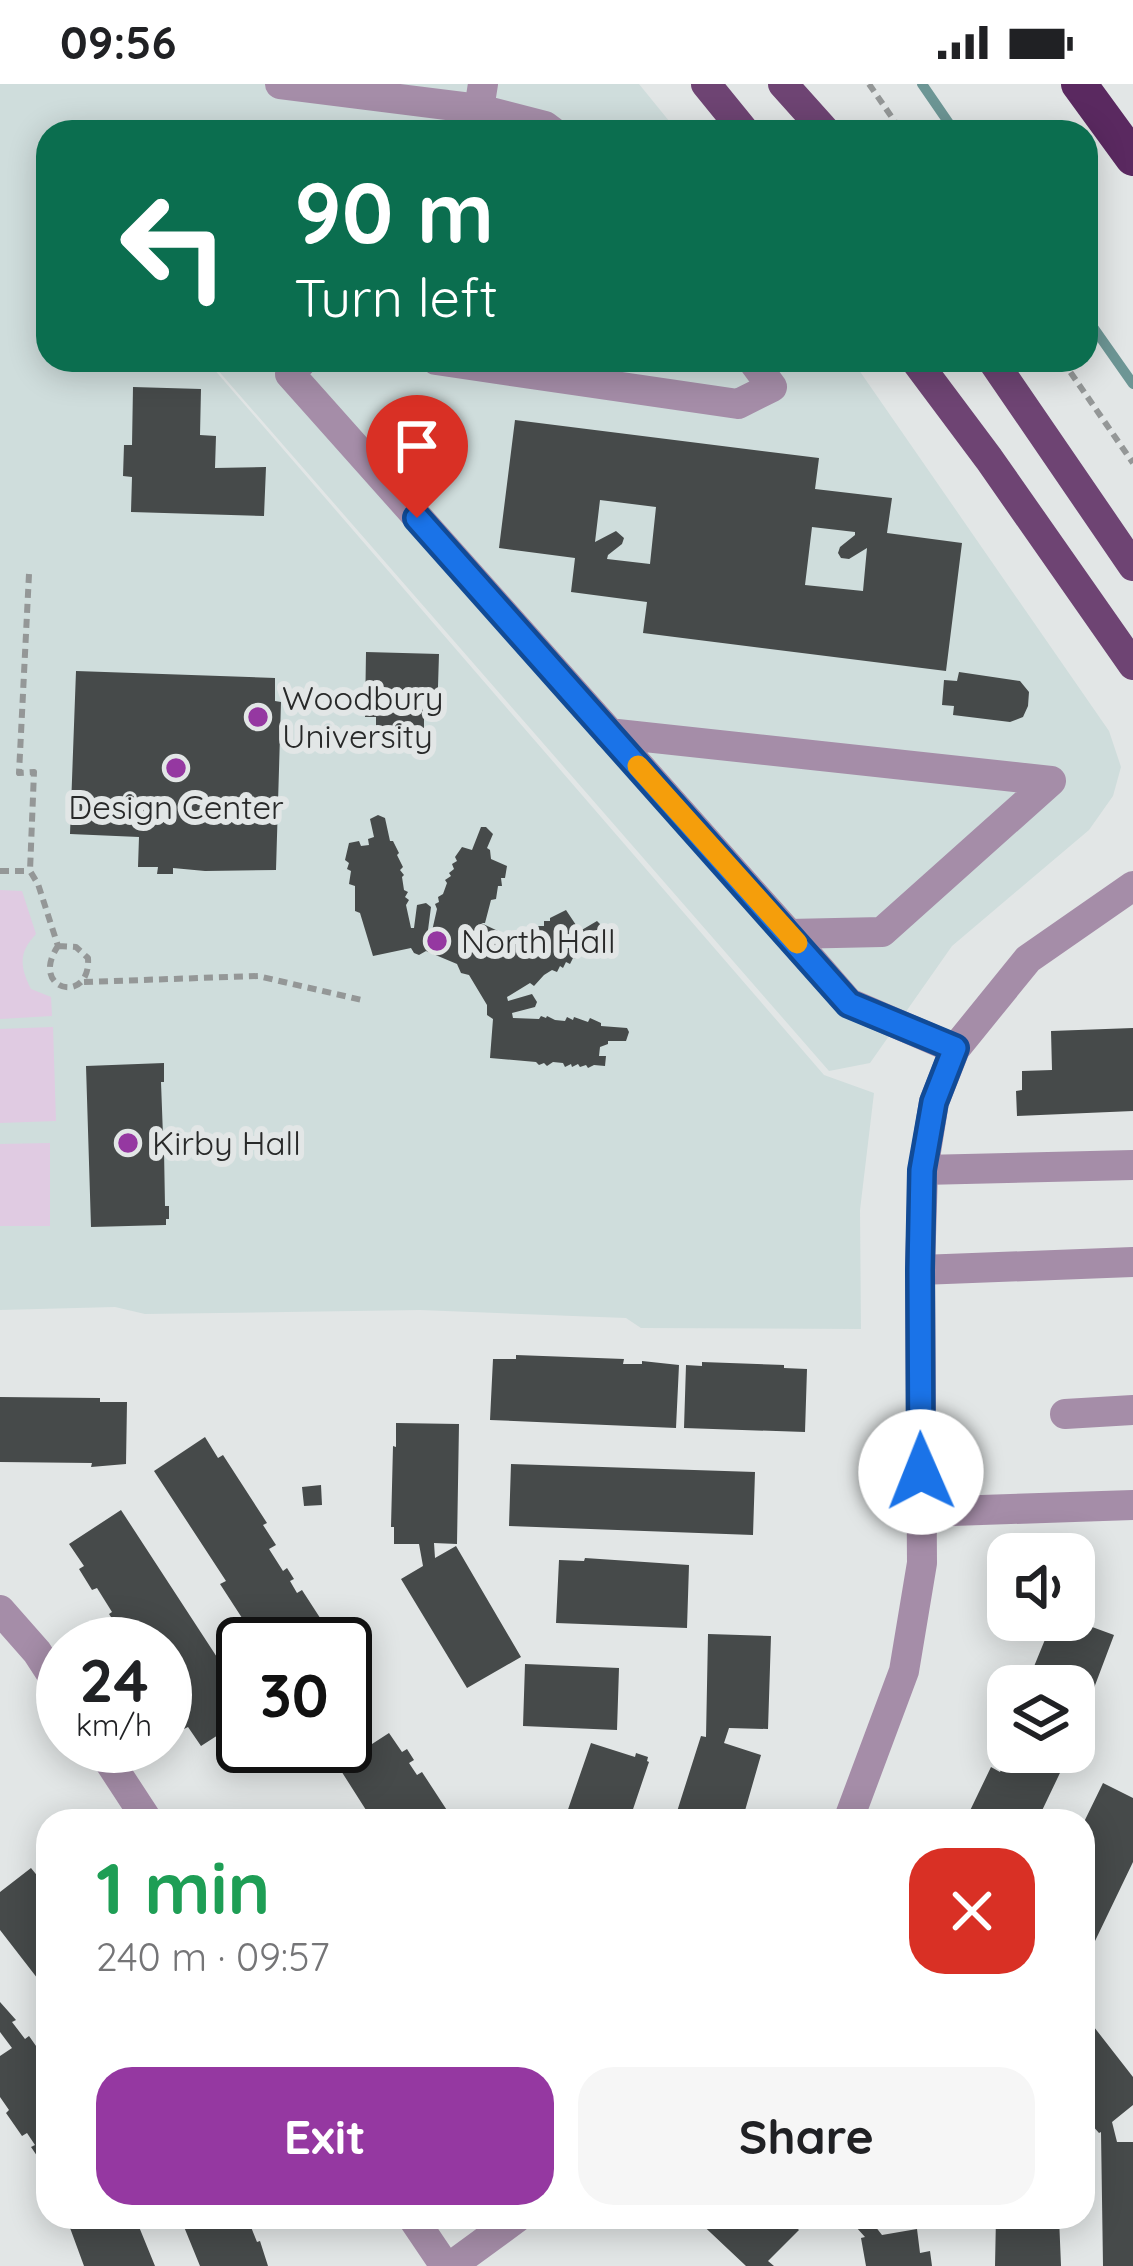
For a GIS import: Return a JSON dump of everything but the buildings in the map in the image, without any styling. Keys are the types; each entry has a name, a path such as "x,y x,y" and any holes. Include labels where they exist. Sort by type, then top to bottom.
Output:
{"highway":[{"path":"1078,84 1133,158"}],"main road":[{"path":"706,84 735,120"},
{"path":"783,84 809,120"},
{"path":"924,372 1133,665"},
{"path":"1000,372 1133,566"}],"street":[{"path":"280,84 481,97 532,120"},
{"path":"292,372 849,1004 955,1048"},
{"path":"518,372 738,404 772,387 761,372"},
{"path":"608,733 1051,781 882,932 789,934"},
{"path":"852,1809 904,1671 922,1563 922,1170 934,1102 955,1048 1028,959 1133,886"},
{"path":"922,1170 1133,1165"},
{"path":"920,1270 1133,1262"},
{"path":"1065,1414 1133,1410"},
{"path":"922,1512 1133,1505"},
{"path":"0,1610 36,1651"},
{"path":"117,1773 140,1809"},
{"path":"421,2229 448,2266 501,2229"}],"path":[{"path":"868,84 894,120"},
{"path":"1070,372 1133,463"},
{"path":"29,574 19,773 34,772 30,871 58,946 47,968 52,980 73,988 84,982 258,976 367,1001"},
{"path":"0,871 30,871"},
{"path":"58,946 76,947 88,958 84,982"}],"shaded area":[{"name":"Woodbury University","path":"0,84 639,84 668,120 36,120 36,372 216,372 824,1075 874,1093 860,1210 861,1329 641,1328 626,1318 420,1310 145,1314 115,1307 0,1310"},
{"path":"219,372 860,372 1109,731 1121,767 1113,796 1089,830 952,946 870,1063 829,1071"},
{"path":"0,890 22,891 36,934 24,954 25,974 31,989 51,997 52,1016 0,1019"},
{"path":"53,1027 56,1121 0,1123 0,1029"},
{"path":"50,1143 50,1226 0,1226 0,1144"}],"waterway":[{"path":"922,84 947,120"},
{"path":"1098,334 1133,384"}],"slow traffic":[{"path":"638,766 797,943"}],"place":[{"name":"Woodbury University","path":"258,717"},
{"name":"Design Center","path":"176,768"},
{"name":"North Hall","path":"437,941"},
{"name":"Kirby Hall","path":"128,1143"}],"route":[{"path":"417,518 849,1004 955,1048 934,1102 922,1170 921,1472"}]}
